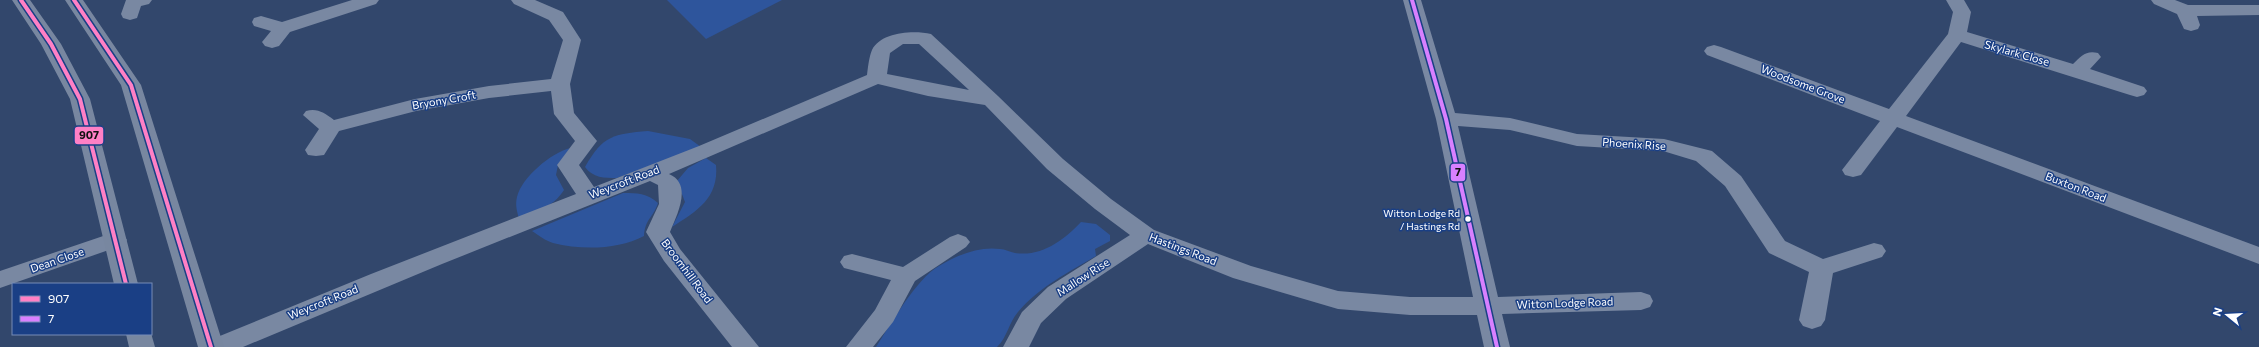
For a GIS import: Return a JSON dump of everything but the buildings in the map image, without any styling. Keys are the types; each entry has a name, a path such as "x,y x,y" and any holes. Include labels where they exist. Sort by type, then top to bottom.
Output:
{"main road":[{"path":"21,0 51,44 80,100 126,283"},
{"path":"74,0 131,85 211,347"},
{"path":"139,335 142,347"}],"street":[{"path":"261,22 278,35 370,0"},
{"path":"520,0 556,16 572,40 560,84 564,114 586,141 568,165 588,196"},
{"path":"1412,0 1446,119 1498,347"},
{"path":"1853,170 1957,35 1962,12 1955,0"},
{"path":"2160,0 2188,18 2259,10"},
{"name":"Skylark Close","path":"1957,35 2077,70 2137,91"},
{"path":"899,38 924,38 991,100 928,90 876,78 881,51 899,38"},
{"name":"Woodsome Grove","path":"1714,51 1893,118"},
{"path":"2077,70 2091,57"},
{"name":"Weycroft Road","path":"219,347 290,316 588,196 650,173 876,78"},
{"name":"Bryony Croft","path":"331,127 415,105 489,92 560,84"},
{"name":"Hastings Road","path":"991,100 1055,164 1103,204 1146,235 1242,272 1338,300 1410,306 1488,306"},
{"path":"313,115 331,127 316,150"},
{"name":"Buxton Road","path":"1893,118 2259,256"},
{"name":"Phoenix Rise","path":"1446,119 1510,124 1577,140 1664,145 1704,156 1734,181 1777,247 1822,268"},
{"name":"Broomhill Road","path":"650,173 669,182 670,204 658,232 672,255 746,347"},
{"name":"Mallow Rise","path":"1016,347 1031,318 1057,293 1146,235"},
{"name":"Dean Close","path":"0,280 115,240"},
{"path":"859,347 884,316 906,276 958,242"},
{"path":"1812,320 1822,268 1874,251"},
{"path":"852,262 906,276"},
{"name":"Witton Lodge Road","path":"1488,306 1641,300"}],"shaded area":[{"path":"667,0 782,0 706,39"},
{"path":"648,131 690,139 701,147 617,178 595,175 588,171 585,167 591,156 604,142 610,138 626,133"},
{"path":"570,148 558,165 556,175 564,190 560,196 550,205 519,219 516,208 516,200 520,189 525,182 546,160"},
{"path":"706,158 716,165 714,186 710,195 698,209 672,227 685,202 677,181 688,168"},
{"path":"623,193 642,194 650,197 658,203 646,226 644,236 634,241 611,246 587,248 575,247 550,242 532,231"},
{"path":"1081,222 1096,224 1110,235 1110,241 1095,249 1096,256 1065,274 1026,303 1012,320 1003,339 997,347 876,347 913,291 930,272 939,266 953,258 977,250 992,248 1025,254 1043,250 1060,241"}],"transit line":[{"name":"907","path":"21,0 51,44 80,99 126,283"},
{"name":"907","path":"74,0 131,85 211,347"},
{"name":"7","path":"1412,0 1446,119 1497,347"}],"place":[{"name":"Witton Lodge Rd / Hastings Rd","path":"1468,219"}]}
